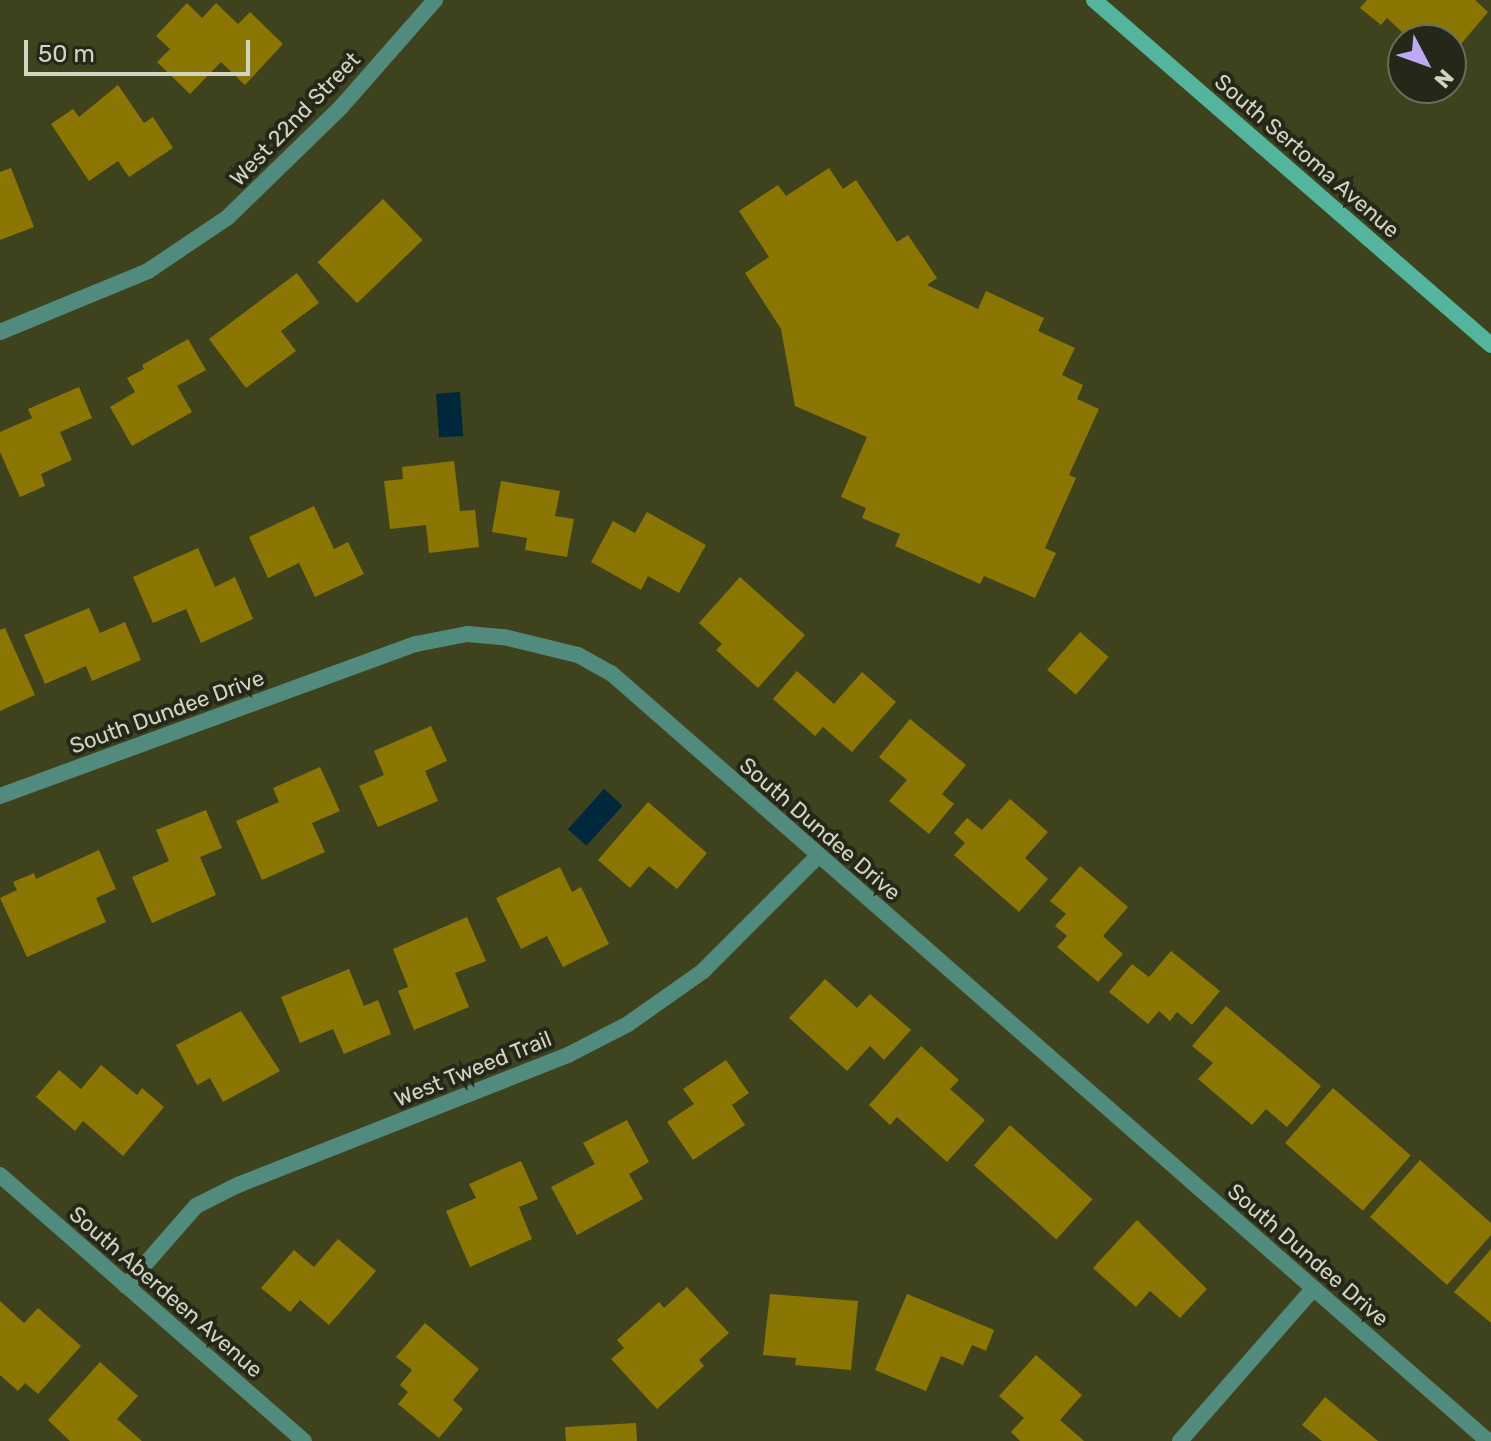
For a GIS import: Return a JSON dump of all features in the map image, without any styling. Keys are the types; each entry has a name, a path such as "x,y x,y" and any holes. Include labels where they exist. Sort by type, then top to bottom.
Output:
{"main road":[{"name":"South Sertoma Avenue","path":"1094,0 1491,345"}],"street":[{"name":"West 22nd Street","path":"0,332 148,271 208,233 272,180 435,0"},
{"name":"South Dundee Drive","path":"0,796 416,644 479,635 548,646 611,673 1488,1441"},
{"name":"West Tweed Trail","path":"126,1286 196,1206 238,1185 568,1055 628,1024 703,971 818,856"},
{"name":"South Aberdeen Avenue","path":"0,1175 304,1441"},
{"path":"1180,1441 1313,1289"}],"water":[{"path":"460,392 463,436 439,438 436,394"},
{"path":"604,789 623,806 586,846 568,829"}],"building":[{"path":"1367,0 1475,0 1488,12 1467,37 1467,24 1393,24 1387,18 1381,25 1360,8"},
{"path":"187,3 202,18 216,3 238,24 250,12 283,44 245,85 221,62 190,94 157,62 170,49 156,36"},
{"path":"118,85 144,123 153,117 173,148 129,177 118,161 89,181 51,124 73,109 79,117"},
{"path":"11,168 34,227 0,240 0,172"},
{"path":"829,168 843,189 856,180 897,242 908,235 937,278 927,285 978,309 986,291 1044,318 1038,331 1075,348 1062,375 1083,385 1077,399 1099,409 1069,475 1076,478 1045,548 1056,553 1035,598 984,576 980,584 895,546 900,534 862,518 866,508 841,497 867,437 795,406 781,329 745,273 769,257 739,211 778,185 786,196"},
{"path":"383,199 423,240 357,303 318,262"},
{"path":"297,273 319,303 281,331 296,351 246,388 209,339"},
{"path":"188,339 206,370 177,386 192,412 132,446 110,407 135,392 127,378 144,369 142,365"},
{"path":"79,387 92,418 60,432 72,460 41,474 45,486 20,497 0,452 0,432 32,418 28,409"},
{"path":"454,461 460,511 475,510 479,547 429,553 426,525 390,529 384,481 403,479 402,467"},
{"path":"501,481 560,491 555,516 574,519 567,557 525,550 527,538 492,532"},
{"path":"314,506 334,549 348,542 364,574 315,597 299,563 268,578 249,537"},
{"path":"647,512 706,545 679,593 648,576 641,590 591,562 613,521 635,533"},
{"path":"198,548 215,587 235,577 253,619 201,643 186,609 153,623 133,577"},
{"path":"740,577 805,635 758,688 716,650 722,644 699,623"},
{"path":"89,608 100,633 125,622 141,660 92,681 86,666 45,684 24,635"},
{"path":"5,628 35,695 0,711 0,630"},
{"path":"1080,632 1109,657 1076,695 1047,670"},
{"path":"797,671 834,704 862,672 896,702 852,752 823,727 815,736 773,699"},
{"path":"910,719 966,765 942,794 954,804 929,834 889,801 907,780 879,757"},
{"path":"431,726 447,761 425,771 438,801 378,827 359,786 384,775 374,751"},
{"path":"320,767 340,811 312,823 325,852 262,880 236,821 279,802 273,788"},
{"path":"1010,799 1048,832 1025,858 1048,879 1019,912 954,855 965,843 954,833 967,818 982,830"},
{"path":"648,802 707,853 677,889 649,866 630,888 598,860"},
{"path":"206,810 222,848 200,857 216,895 152,923 132,877 169,861 156,830"},
{"path":"99,850 116,889 96,898 106,922 27,957 0,898 17,890 13,882 34,873 36,879"},
{"path":"1080,866 1128,907 1103,936 1123,954 1098,982 1057,947 1067,936 1055,926 1066,914 1050,901"},
{"path":"560,867 572,892 581,887 609,944 563,967 547,936 521,949 496,898"},
{"path":"467,917 486,961 455,973 469,1007 414,1030 398,991 408,987 393,949"},
{"path":"1171,951 1220,991 1192,1025 1177,1012 1170,1021 1159,1011 1148,1024 1109,992 1132,964 1149,977"},
{"path":"349,969 364,1006 378,1000 391,1034 344,1054 333,1029 300,1043 281,997"},
{"path":"825,979 857,1008 870,994 911,1030 884,1060 870,1046 847,1071 789,1018"},
{"path":"1226,1006 1321,1086 1287,1127 1266,1109 1252,1125 1198,1079 1213,1063 1192,1046"},
{"path":"241,1011 280,1071 223,1102 210,1078 197,1085 176,1045"},
{"path":"921,1046 959,1080 950,1089 985,1120 947,1162 897,1117 890,1125 869,1105"},
{"path":"726,1060 749,1093 732,1105 745,1125 693,1160 667,1122 694,1104 683,1089"},
{"path":"101,1065 137,1095 142,1088 164,1107 123,1156 83,1121 75,1131 36,1097 59,1070 81,1089"},
{"path":"1333,1088 1411,1156 1363,1211 1285,1143"},
{"path":"627,1120 649,1162 629,1174 643,1199 577,1235 551,1187 595,1164 583,1143"},
{"path":"1010,1125 1092,1199 1056,1239 974,1165"},
{"path":"1420,1160 1491,1223 1491,1235 1447,1285 1370,1217"},
{"path":"521,1161 538,1199 519,1207 532,1239 470,1267 446,1211 476,1198 469,1184"},
{"path":"1137,1220 1207,1289 1180,1318 1150,1291 1136,1307 1093,1268"},
{"path":"338,1239 376,1271 329,1325 300,1300 290,1312 261,1288 294,1250 314,1267"},
{"path":"1491,1249 1491,1323 1454,1292"},
{"path":"687,1287 729,1333 699,1360 704,1366 657,1409 611,1359 624,1348 617,1340 659,1302 664,1308"},
{"path":"770,1294 858,1301 851,1370 795,1365 796,1358 763,1355"},
{"path":"907,1294 994,1330 986,1351 972,1345 963,1365 941,1356 926,1391 875,1370"},
{"path":"0,1301 24,1323 38,1308 81,1346 38,1394 25,1383 18,1391 0,1375"},
{"path":"425,1323 479,1369 453,1400 463,1409 439,1438 398,1404 408,1392 400,1385 412,1370 396,1357"},
{"path":"1036,1355 1082,1395 1060,1420 1084,1441 1020,1441 1011,1432 1024,1418 999,1396"},
{"path":"100,1362 138,1396 117,1419 142,1441 70,1441 48,1420"},
{"path":"1325,1397 1378,1441 1322,1441 1302,1425"},
{"path":"636,1423 637,1441 566,1441 565,1427"}]}
